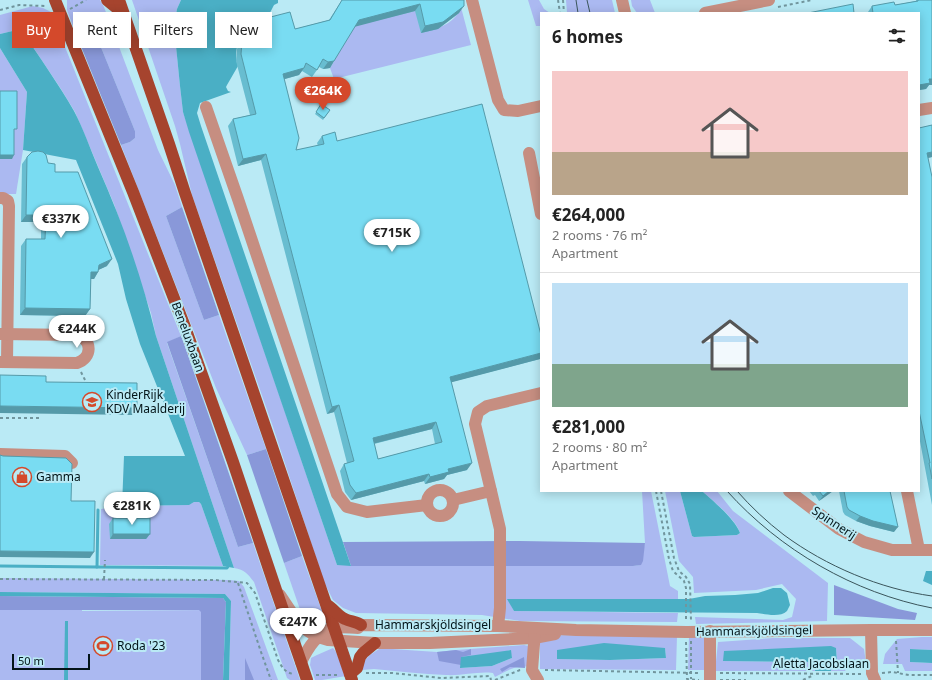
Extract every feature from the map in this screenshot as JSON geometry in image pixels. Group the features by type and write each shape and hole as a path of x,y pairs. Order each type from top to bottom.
{"main road":[{"path":"45,0 58,7"},
{"path":"107,0 122,12"},
{"path":"119,0 123,12"},
{"path":"123,12 124,0"},
{"name":"Beneluxbaan","path":"58,7 133,192 185,327 233,462 307,680"},
{"path":"131,36 351,677"},
{"path":"326,604 346,620 357,622 361,625"},
{"path":"351,677 357,668 360,657 375,643"}],"street":[{"path":"472,0 498,100 504,110 518,111 540,106"},
{"path":"622,0 625,12"},
{"path":"710,12 769,0"},
{"path":"206,107 337,494 347,507 367,512 427,505"},
{"path":"920,110 932,108"},
{"path":"529,152 540,209"},
{"path":"0,198 8,201 9,206 4,334 4,362 77,363 84,360 89,350 87,342 77,335 4,334"},
{"path":"498,626 500,608 500,529 475,424 478,412 486,406 540,393"},
{"path":"0,454 65,456 72,463"},
{"path":"439,490 448,492 453,500 452,510 441,516 434,515 429,510 427,505 427,500 430,494 439,490"},
{"path":"453,500 492,491"},
{"name":"Spinnerij","path":"790,492 839,529 864,542 892,550 932,550"},
{"path":"907,492 919,550"},
{"name":"Hammarskjöldsingel","path":"276,590 298,622 308,632 318,637 338,641 430,643 576,630 691,632 932,630"},
{"name":"Hammarskjöldsingel","path":"302,662 307,649 318,637 326,631 334,628 358,628 361,625 498,626 535,633"},
{"path":"871,630 873,677"},
{"path":"710,631 710,677"},
{"path":"535,633 535,675"}],"path":[{"path":"0,10 19,4 45,6 53,17 58,7 86,0"},
{"path":"558,0 560,12"},
{"path":"563,0 564,12"},
{"path":"77,363 87,386"},
{"path":"0,418 40,418"},
{"path":"656,492 669,559 673,571 684,581 686,588 686,618"},
{"path":"661,492 674,558 679,571 686,577 690,584 691,680"},
{"path":"104,579 105,560"},
{"path":"0,579 215,580 238,582 271,680"},
{"path":"896,641 898,673"},
{"path":"495,680 520,670 535,675 691,672"},
{"name":"Aletta Jacobslaan","path":"710,677 815,674 873,677 892,672 909,675 932,675"},
{"path":"804,680 815,674"}],"shaded area":[{"path":"67,0 100,0 106,12 73,12 73,26 67,10"},
{"path":"132,0 181,0 176,12 139,12 139,21"},
{"path":"181,0 278,0 278,3 274,5 270,12 215,12 215,48 237,48 236,58 238,66 226,87 228,91 231,92 200,103 197,113 351,566 337,565 183,112 176,48 207,48 207,12 176,12"},
{"path":"528,0 539,0 544,9 548,12 540,12 540,26 536,26"},
{"path":"566,0 612,0 615,12 567,12"},
{"path":"631,0 650,0 655,12 636,12 632,6"},
{"path":"33,6 43,8 51,12 12,12 12,31 0,34 0,15"},
{"path":"461,8 471,45 334,79 330,68 355,26 422,9 421,32 439,27 449,22"},
{"path":"12,31 12,48 34,48 74,111 83,131 131,250 156,336 234,568 223,566 199,502 194,502 189,505 122,506 124,456 185,456 140,344 126,299 118,264 76,160 23,150 27,92 0,48 0,34"},
{"path":"65,47 181,336 167,343 238,547 253,543 300,680 290,680 287,678 254,582 246,572 234,568 156,336 151,313 114,204 75,112 34,48"},
{"path":"0,48 27,92 23,150 16,194 0,194"},
{"path":"82,48 101,48 135,131 135,138 130,142 121,145"},
{"path":"101,48 119,48 158,150 175,185 182,207 166,216 204,320 219,315 266,449 247,455 216,388 121,145 130,142 135,138 135,131"},
{"path":"148,48 176,48 183,112 337,565 640,565 645,543 642,492 651,492 670,586 678,591 678,599 508,599 514,611 678,613 677,622 520,621 482,615 356,613 343,608 333,600 324,582 273,427 192,195 180,144"},
{"path":"182,207 219,315 204,320 166,216"},
{"path":"181,336 253,543 238,547 167,342"},
{"path":"266,449 302,556 284,563 247,455"},
{"path":"665,492 680,492 692,536 737,535 740,533 734,522 724,510 703,492 718,492 733,511 828,583 827,621 696,624 695,617 783,620 792,617 796,599 782,584 756,590 694,593 693,577 679,561"},
{"path":"680,492 703,492 729,516 740,533 737,535 692,536"},
{"path":"194,502 199,502 201,504 223,566 100,565 101,509 122,506 188,505"},
{"path":"520,541 645,543 643,561 641,565 633,566 351,566 343,542"},
{"path":"302,556 324,617 305,624 284,563"},
{"path":"926,571 932,571 932,585 923,581"},
{"path":"0,578 239,581 244,587 278,680 229,680 231,601 225,594 0,592"},
{"path":"834,585 898,609 917,613 915,620 834,615"},
{"path":"773,588 781,588 787,593 790,605 784,613 772,615 757,613 514,611 507,599 689,599 705,596 758,593"},
{"path":"0,592 225,594 231,601 229,680 223,680 226,602 223,598 0,596"},
{"path":"0,596 223,598 226,602 223,680 201,680 201,612 199,610 0,610"},
{"name":"Roda '23","path":"0,610 206,610 206,680 0,680"},
{"path":"65,621 68,621 68,680 64,680"},
{"path":"540,635 677,636 676,670 540,669","holes":["665,648 666,658 610,660 557,659"]},
{"path":"689,636 705,636 704,670 688,670"},
{"path":"932,637 932,650 910,649 910,662 932,663 932,671 905,671 902,664 883,664 885,654 897,639"},
{"path":"773,638 850,638 864,649 866,663 850,664 845,671 831,671 831,664 837,664 836,648 723,661 816,662 815,671 715,671 718,642"},
{"path":"604,643 665,648 666,658 610,660 557,659 557,650"},
{"path":"524,645 529,646 530,667 516,667 495,677 493,673 446,675 374,669 362,670 363,662 379,649 437,652","holes":["510,650 512,658 492,666 460,668"]},
{"path":"831,646 836,648 837,664 831,664 831,671 815,671 816,662 723,661 724,651"},
{"path":"333,648 346,676 315,680 310,665 311,658"},
{"path":"471,649 471,655 461,657 461,665 439,661 437,652 456,650 463,652"},
{"path":"910,649 932,650 932,663 910,662"},
{"path":"511,650 512,658 492,666 460,668 461,657"},
{"path":"524,657 525,668 510,667 502,672 500,669"},
{"path":"245,658 254,680 245,680"}],"building":[{"path":"342,0 464,0 464,6 443,22 425,26 420,4 359,20 334,61 328,62 323,59 317,70 306,63 304,68 283,74 299,138 296,150 324,144 322,136 335,132 337,141 482,104 540,331 540,353 450,377 472,463 448,469 449,472 430,477 429,474 356,493 350,485 344,464 354,461 339,405 332,407 266,154 243,159 233,119 256,114 241,54 242,48 272,48 272,17 290,12 295,29 330,20","holes":["436,422 442,442 378,459 373,438"]},
{"path":"932,0 932,79 929,79 930,83 920,85 920,12 873,12 872,6 894,2 895,5"},
{"path":"853,4 854,12 813,12"},
{"path":"0,91 17,91 17,129 14,129 14,155 0,155"},
{"path":"321,104 330,110 324,118 316,112"},
{"path":"932,125 932,152 927,153 932,177 932,479 920,416 920,128"},
{"path":"32,152 43,152 46,155 48,163 55,164 55,172 78,172 112,259 99,265 98,272 91,272 90,309 25,308 26,239 45,239 46,215 26,215 27,157"},
{"path":"0,375 46,376 46,382 137,383 137,408 0,406"},
{"path":"0,455 66,458 72,464 71,501 95,501 94,552 0,551"},
{"path":"820,492 828,492 823,496"},
{"path":"844,492 890,492 898,527 860,516 849,510"},
{"path":"113,518 150,518 150,534 113,534"}],"waterway":[{"path":"0,566 97,567 98,510"},
{"path":"97,567 227,568 229,565"}],"tram line":[{"path":"576,0 578,12"},
{"path":"587,0 590,12"},
{"path":"728,492 770,532 820,566 875,592 932,608"},
{"path":"738,492 759,514 784,535 818,557 873,582 912,593 932,596"}],"place":[{"name":"KinderRijk KDV Maalderij","path":"92,402"},
{"name":"Gamma","path":"22,477"},
{"name":"Roda '23","path":"103,646"}]}
